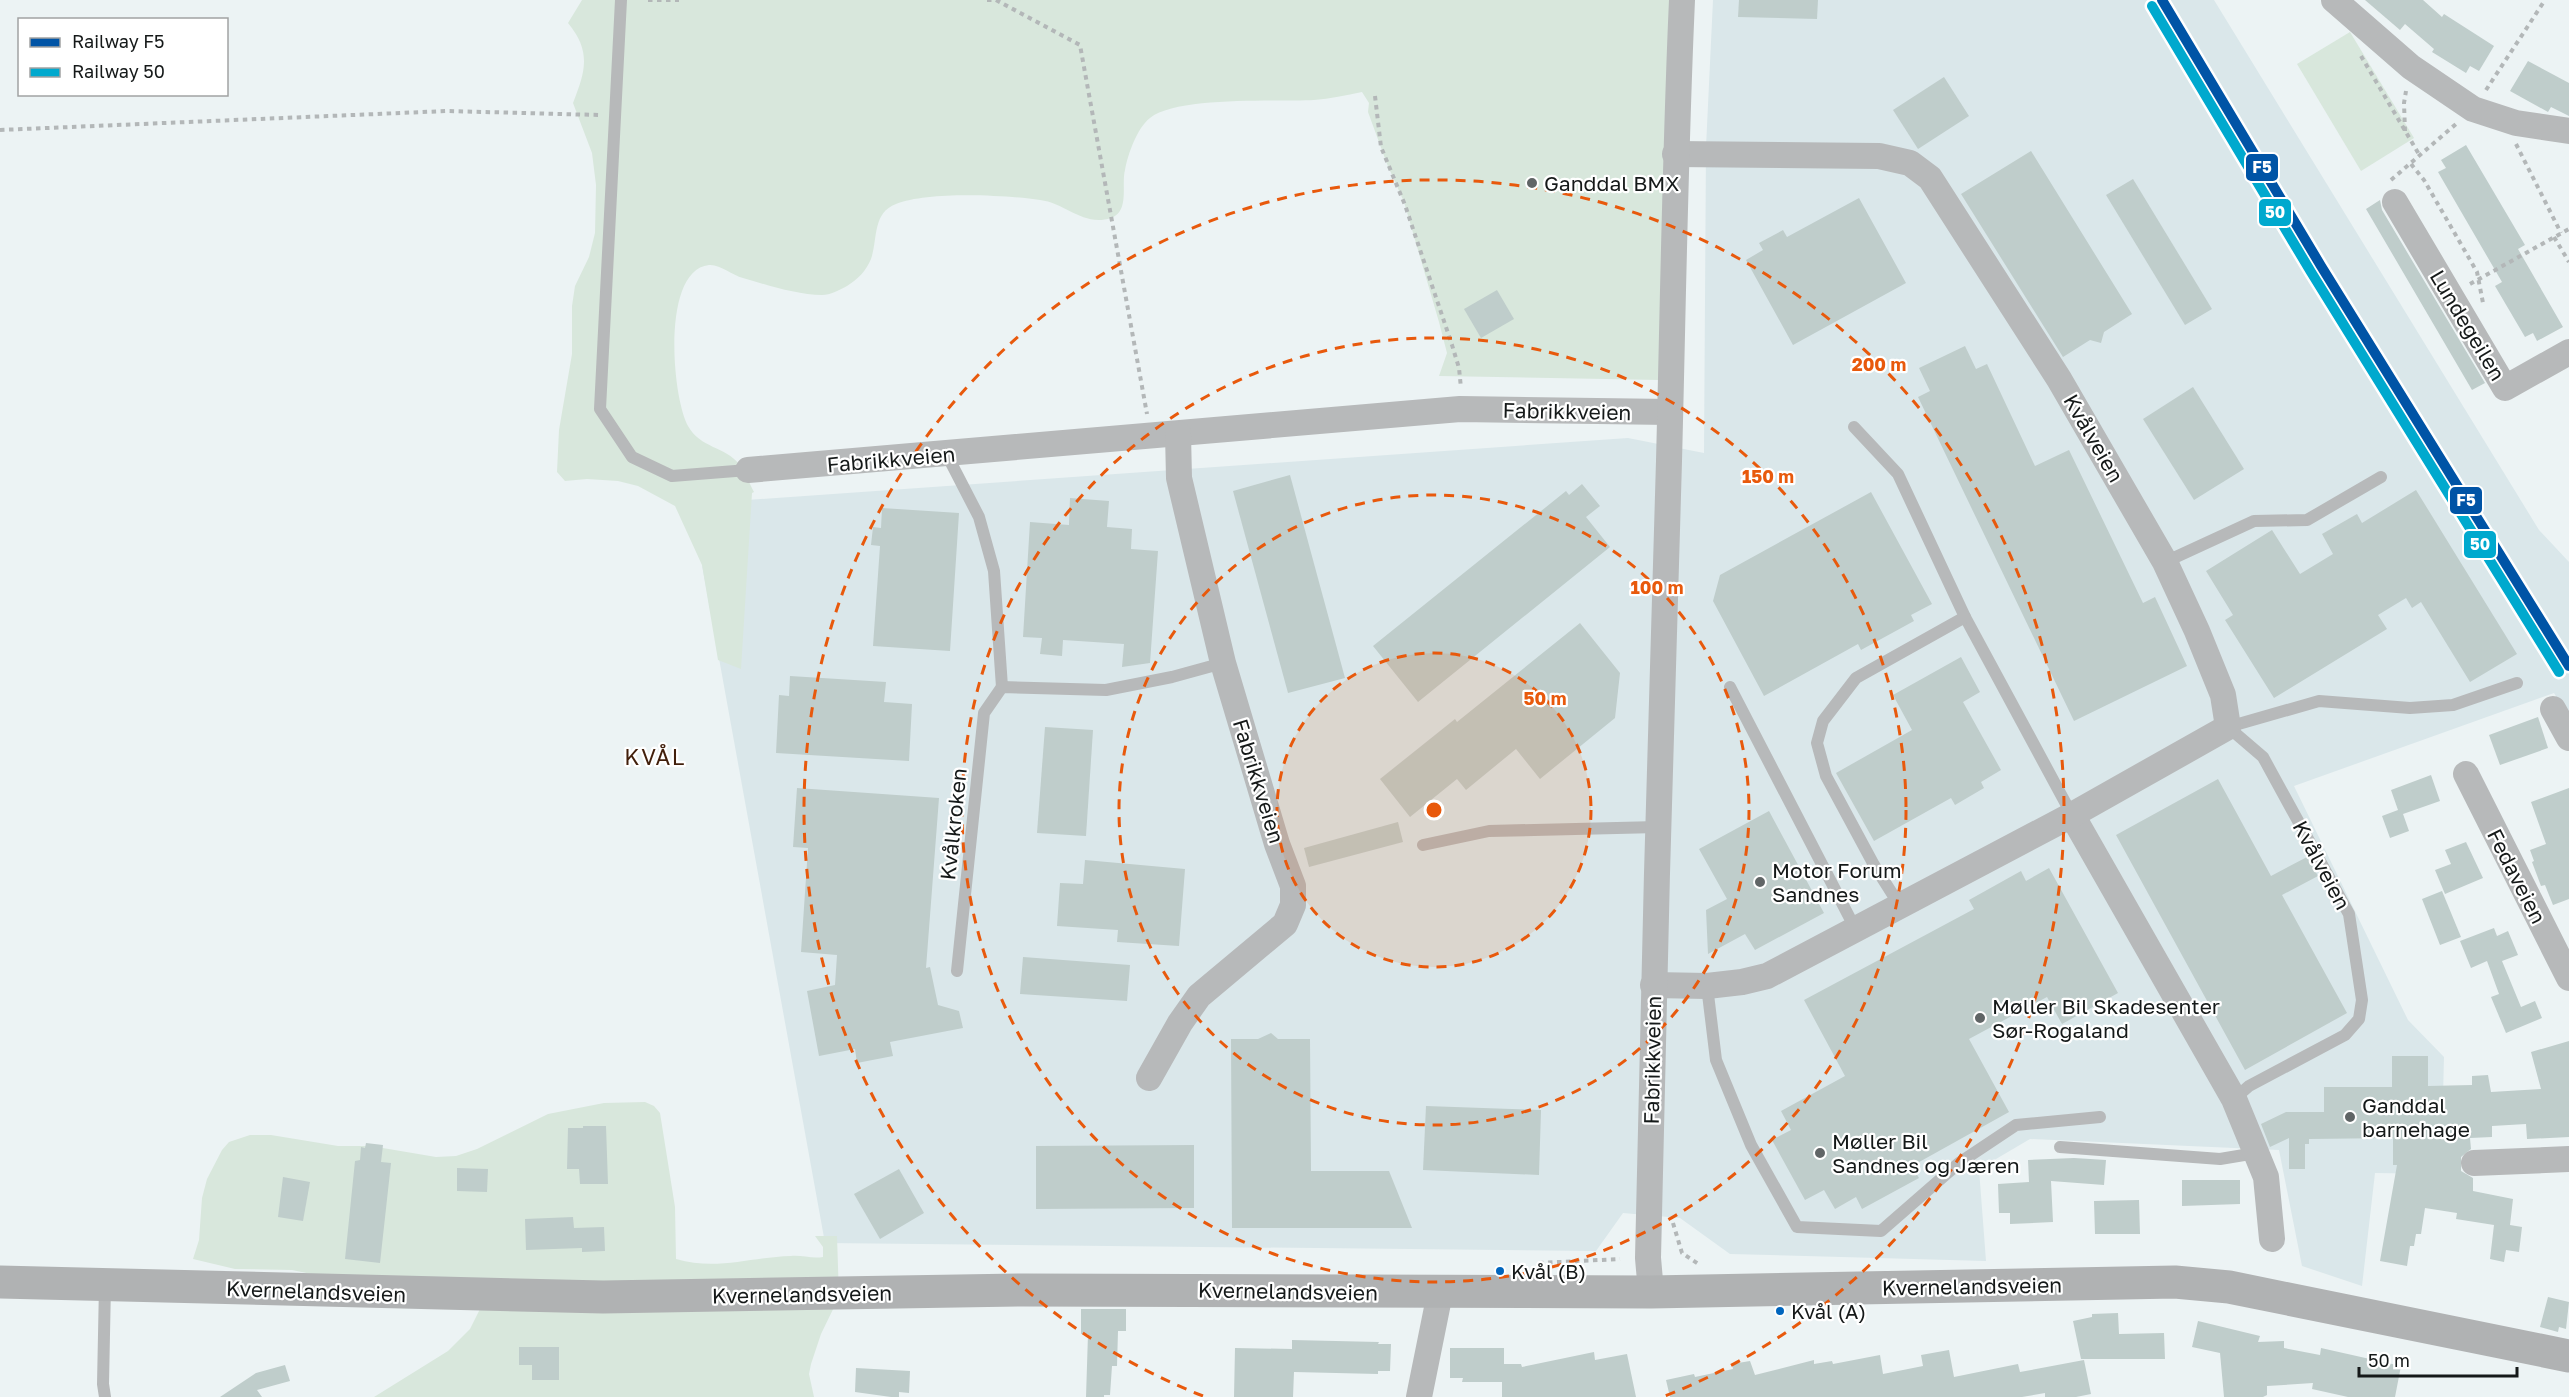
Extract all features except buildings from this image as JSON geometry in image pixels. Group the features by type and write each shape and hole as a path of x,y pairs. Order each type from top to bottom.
{"main road":[{"name":"Kvernelandsveien","path":"0,1282 603,1298 1023,1290 1651,1292 2175,1282 2229,1287 2569,1356"}],"street":[{"name":"Fabrikkveien","path":"1651,1292 1648,1258 1653,985 1670,412 1675,154 1682,0"},
{"path":"2334,0 2411,67 2473,109 2516,123 2569,131"},
{"name":"Kvålveien","path":"1675,154 1878,156 1910,163 1930,178 2059,379 2165,562 2223,695 2228,727"},
{"name":"Lundegeilen","path":"2395,202 2505,388 2568,354"},
{"name":"Fabrikkveien","path":"748,470 1460,410 1670,412"},
{"name":"Fabrikkveien","path":"1149,1078 1180,1023 1199,996 1285,924 1293,905 1293,886 1277,844 1223,663 1179,478 1178,434"},
{"path":"2553,709 2569,738"},
{"path":"1653,985 1707,986 1742,982 1767,976 2072,815 2228,727"},
{"name":"Fedaveien","path":"2466,774 2569,978"},
{"path":"2072,815 2234,1099 2265,1176 2272,1239"},
{"path":"2474,1163 2569,1159"},
{"path":"1422,1396 1440,1293"}],"lane":[{"path":"621,0 600,408 632,456 672,476 748,470"},
{"path":"1854,427 1898,474 1965,617 2072,815"},
{"path":"947,454 979,517 994,571 1002,687 1106,690 1172,677 1223,663"},
{"path":"2165,562 2254,521 2307,520 2381,477"},
{"path":"1900,906 1874,865 1826,776 1817,743 1823,721 1856,678 1965,617"},
{"path":"2228,727 2319,701 2410,708 2453,705 2517,683"},
{"name":"Kvålkroken","path":"957,971 984,713 1002,687"},
{"path":"1730,687 1856,930"},
{"name":"Kvålveien","path":"2228,727 2264,757 2349,914 2362,1000 2359,1019 2345,1035 2249,1086 2234,1099"},
{"path":"1423,845 1489,831 1658,827"},
{"path":"1707,986 1716,1060 1751,1145 1797,1227 1881,1231 1959,1162 2016,1125 2100,1117"},
{"path":"2060,1147 2220,1160 2256,1154"},
{"path":"105,1285 103,1384 105,1397"}],"path":[{"path":"648,0 679,0"},
{"path":"987,0 996,0 1080,45 1151,436"},
{"path":"2360,54 2420,156"},
{"path":"2405,133 2404,103 2411,67"},
{"path":"1375,96 1381,147 1405,205 1455,353 1461,387 1460,410"},
{"path":"0,130 447,111 614,116"},
{"path":"2516,123 2516,148 2561,233"},
{"path":"2411,164 2424,180 2477,272 2482,300 2487,310"},
{"path":"2451,296 2569,230"},
{"path":"2554,237 2569,262"},
{"path":"1673,1212 1672,1223 1682,1252 1708,1270"}],"shaded area":[{"path":"582,0 1673,0 1660,380 1439,376 1447,353 1439,322 1404,202 1368,112 1369,103 1362,92 1314,100 1204,103 1164,111 1145,122 1137,135 1125,170 1123,204 1117,215 1111,218 1101,220 1083,217 1049,202 1025,198 967,195 927,197 888,208 879,220 871,259 867,267 851,283 832,293 812,295 782,289 743,278 713,265 694,272 683,288 677,310 674,336 675,364 682,411 688,426 699,439 734,458 754,492 752,493 741,669 718,660 702,565 675,506 638,486 618,481 587,479 565,481 557,472 559,430 572,354 572,306 575,286 589,257 595,233 596,185 592,153 573,103 583,72 583,53 576,33 568,23"},
{"name":"KVÅL","path":"1713,0 2214,0 2539,530 2569,562 2569,718 2554,693 2294,786 2408,1020 2444,1057 2441,1174 2375,1173 2362,1286 2302,1266 2279,1150 2030,1139 1979,1169 1986,1261 1730,1254 1680,1218 1623,1213 1596,1251 825,1243 691,504 1628,438 1704,453 1706,147"},
{"path":"2350,32 2414,138 2361,171 2297,64"},
{"path":"645,1102 654,1106 660,1113 675,1207 676,1259 720,1264 776,1257 823,1257 823,1247 815,1236 837,1236 839,1297 821,1334 811,1364 809,1374 814,1397 374,1397 448,1351 470,1329 480,1309 292,1270 235,1269 193,1259 199,1240 202,1198 207,1179 222,1150 229,1142 250,1135 271,1135 338,1146 371,1146 436,1157 456,1156 477,1149 548,1114 604,1103"}],"rail line":[{"name":"F5","path":"2162,0 2321,266 2569,666"},
{"name":"50","path":"2152,6 2311,272 2559,672"}],"place":[{"name":"Ganddal BMX","path":"1532,183"},
{"name":"Motor Forum Sandnes","path":"1760,882"},
{"name":"Møller Bil Skadesenter Sør-Rogaland","path":"1980,1018"},
{"name":"Ganddal barnehage","path":"2350,1117"},
{"name":"Møller Bil Sandnes og Jæren","path":"1820,1153"},
{"name":"Kvål (B)","path":"1500,1271"},
{"name":"Kvål (A)","path":"1780,1311"}],"district":[{"name":"KVÅL","path":"655,756"}]}
